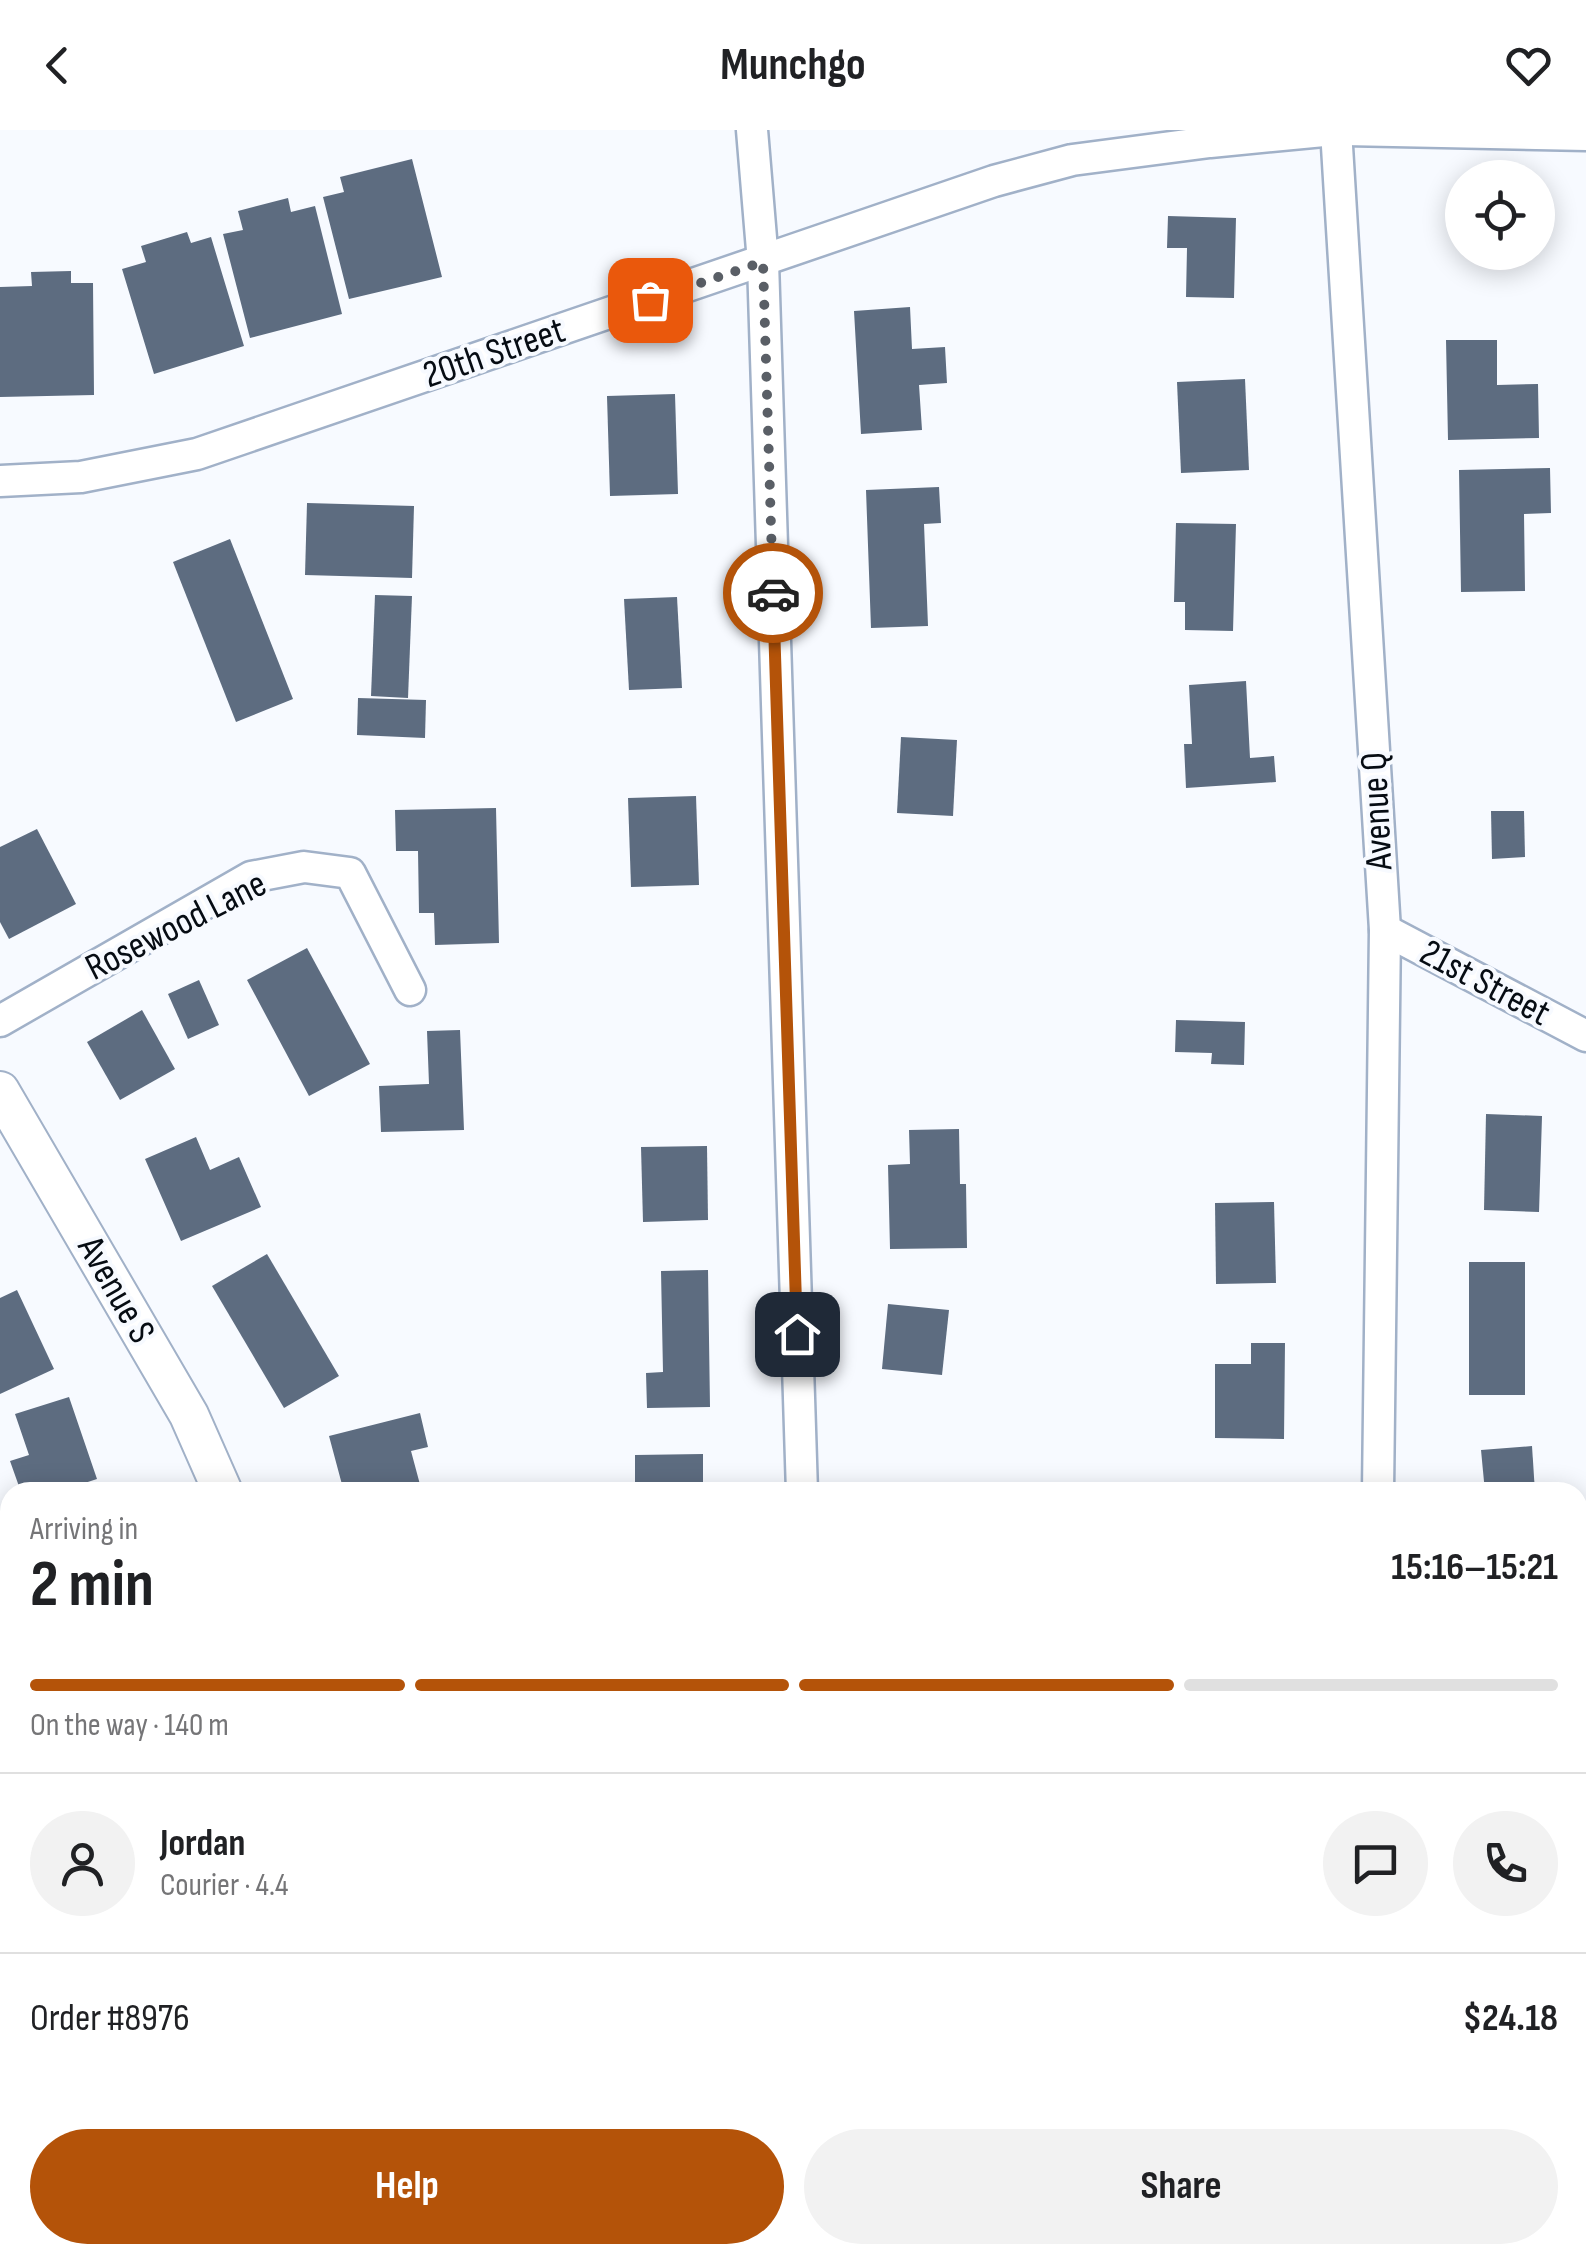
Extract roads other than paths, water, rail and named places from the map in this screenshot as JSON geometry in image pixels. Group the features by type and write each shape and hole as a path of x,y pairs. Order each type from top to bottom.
{"street":[{"path":"752,130 763,262 802,1482"},
{"name":"20th Street","path":"0,481 82,477 197,454 994,181 1072,160 1335,130"},
{"name":"Avenue Q","path":"1335,130 1385,930 1378,1482"},
{"path":"1345,130 1586,135"},
{"name":"Rosewood Lane","path":"0,1021 251,877 304,867 350,873 410,990"},
{"name":"21st Street","path":"1385,930 1586,1036"},
{"name":"Avenue S","path":"0,1091 189,1415 219,1482"}]}
